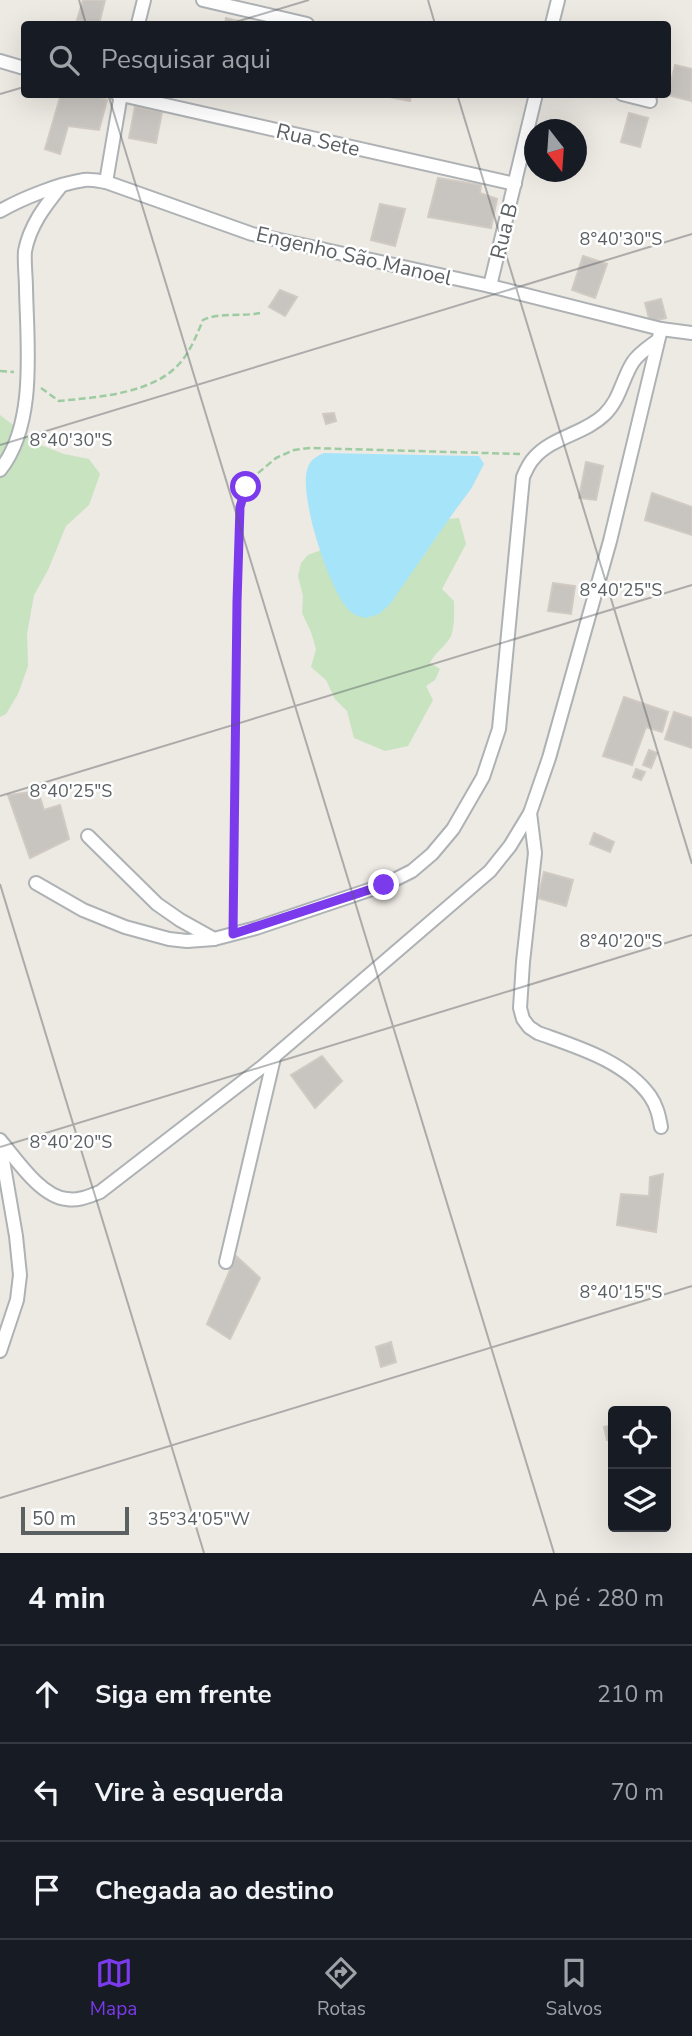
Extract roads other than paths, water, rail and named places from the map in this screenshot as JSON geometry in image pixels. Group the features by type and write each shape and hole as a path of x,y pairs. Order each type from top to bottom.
{"street":[{"path":"139,21 144,0"},
{"path":"203,0 294,21"},
{"path":"552,21 558,0"},
{"path":"0,61 21,67"},
{"path":"0,211 13,203 61,186 86,180 106,182 120,98"},
{"name":"Rua Sete","path":"133,98 515,184"},
{"name":"Rua B","path":"490,286 535,98"},
{"path":"636,98 650,102"},
{"name":"Engenho São Manoel","path":"106,182 252,233 490,286 659,335 692,333"},
{"path":"0,470 10,457 19,432 28,380 25,251 37,216 61,186"},
{"path":"36,883 83,910 125,927 187,941 233,934 384,885 412,871 432,855 453,829 483,777 499,729 523,477 537,454 592,425 606,414 619,395 631,364 659,335"},
{"path":"0,1142 50,1194 66,1199 83,1199 100,1192 274,1057 490,871 510,846 530,813 549,758 610,541 659,335"},
{"path":"530,813 535,853 523,962 520,1008 523,1019 529,1027 538,1032 609,1061 640,1084 657,1110 661,1127"},
{"path":"88,836 157,904 214,939"},
{"path":"226,1262 274,1057"},
{"path":"0,1142 20,1275 17,1300 0,1351"}],"water":[{"path":"324,453 479,456 484,464 471,489 390,604 379,614 366,618 352,613 334,586 311,519 307,498 308,467 314,458"}]}
